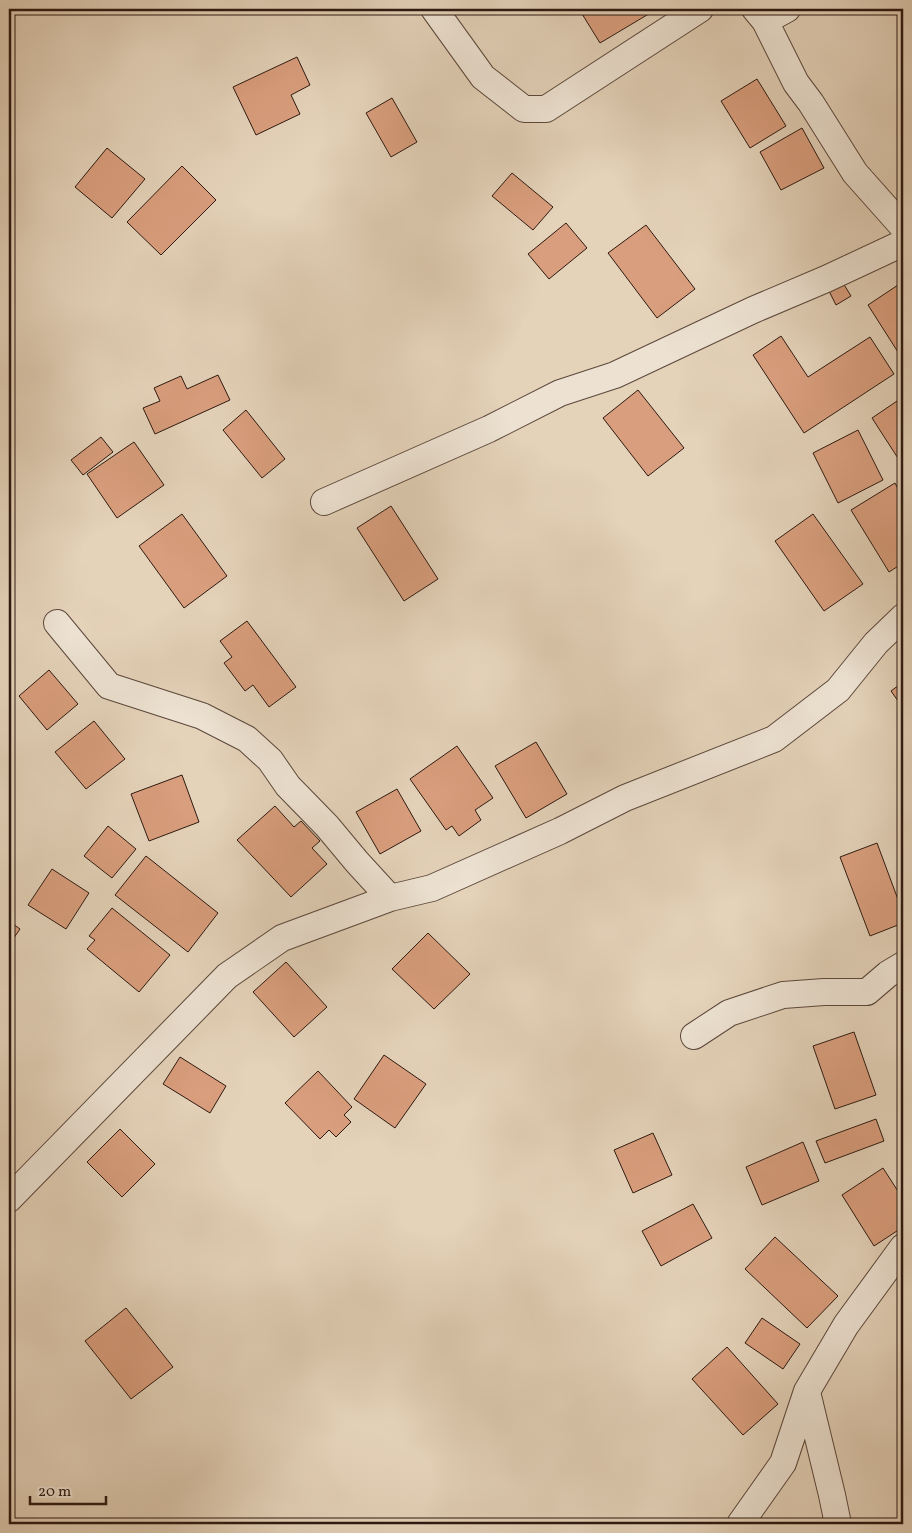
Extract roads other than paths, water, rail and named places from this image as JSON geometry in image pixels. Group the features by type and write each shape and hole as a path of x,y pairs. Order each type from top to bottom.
{"street":[{"path":"434,9 483,76 524,108 538,109 546,109 700,9"},
{"path":"787,9 760,15 796,83 811,102 855,173 903,227"},
{"path":"324,502 489,429 560,393 615,375 753,310 903,243"},
{"path":"9,1198 227,976 282,938 390,898 432,888 560,831 625,798 774,739 838,690 876,643 903,617"},
{"path":"57,623 108,686 202,716 247,739 270,760 288,786 327,826 390,898"},
{"path":"694,1036 729,1013 783,995 824,992 867,992 888,974 903,965"},
{"path":"740,1524 783,1463 807,1391 846,1325 903,1247"},
{"path":"807,1391 838,1524"}]}
